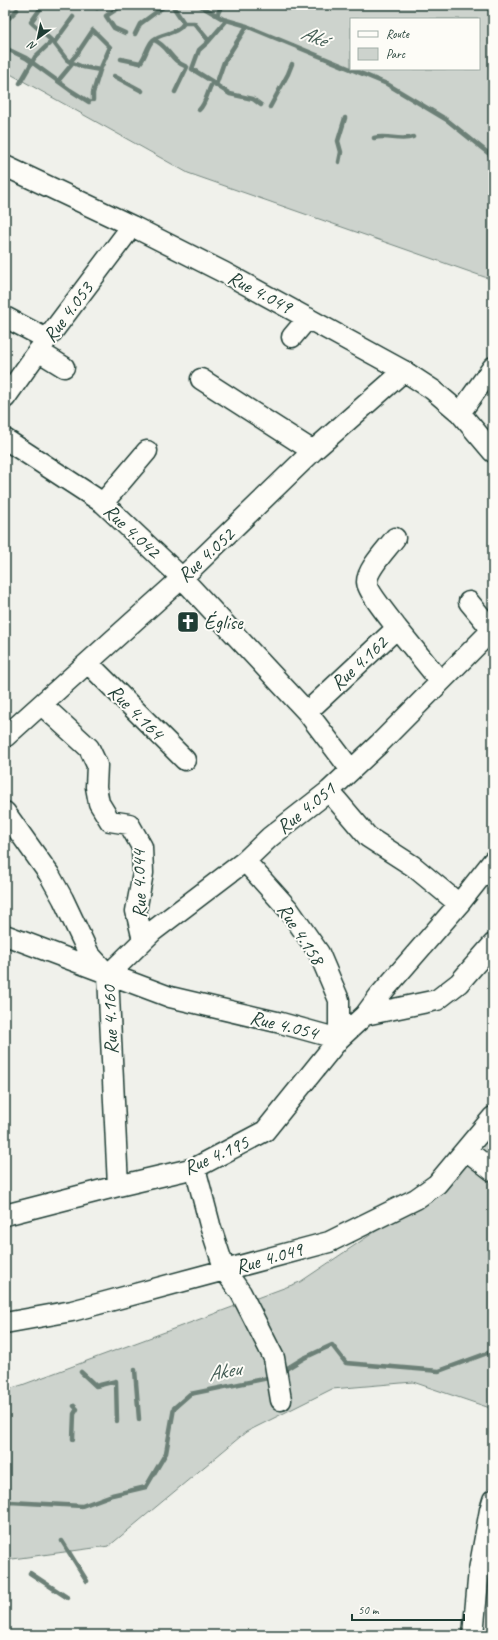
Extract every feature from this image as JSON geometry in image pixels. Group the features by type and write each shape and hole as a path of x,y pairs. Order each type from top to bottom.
{"street":[{"name":"Rue 4.049","path":"5,166 132,226 308,318 404,371 433,390 460,413 493,452"},
{"name":"Rue 4.053","path":"5,398 132,226"},
{"path":"5,317 43,345 64,367"},
{"path":"292,337 308,318"},
{"path":"460,413 493,367"},
{"name":"Rue 4.052","path":"5,737 182,578 313,451 404,371"},
{"path":"202,379 313,451"},
{"name":"Rue 4.042","path":"5,439 103,504 182,578 307,712 351,770"},
{"path":"103,504 147,451"},
{"path":"395,538 368,574 366,583 397,628"},
{"path":"469,602 493,630"},
{"name":"Rue 4.162","path":"307,712 397,628 440,681"},
{"name":"Rue 4.051","path":"108,974 153,931 245,861 270,837 329,791 413,711 440,681 493,630"},
{"name":"Rue 4.164","path":"88,663 185,760"},
{"name":"Rue 4.044","path":"42,705 89,748 97,765 96,787 99,803 110,820 129,824 142,847 143,873 136,910 143,940"},
{"path":"329,791 368,837 413,866 459,904"},
{"name":"Rue 4.160","path":"5,812 48,874 63,900 88,954 108,974 118,1186"},
{"name":"Rue 4.158","path":"245,861 289,910 319,953 339,1000 339,1039"},
{"name":"Rue 4.054","path":"5,935 170,997 281,1023 339,1039 365,1015 379,996 459,904 493,861"},
{"path":"365,1015 436,1000 459,983 493,944"},
{"name":"Rue 4.195","path":"5,1215 196,1168 265,1131 339,1039"},
{"name":"Rue 4.049","path":"5,1323 72,1311 329,1242 416,1199 437,1184 493,1117"},
{"path":"466,1150 493,1171"},
{"path":"196,1168 216,1246 225,1271 241,1293 274,1358 281,1400"},
{"path":"473,1635 479,1570 493,1500"}],"green space":[{"path":"5,5 493,5 493,280 188,173 5,71"},
{"path":"493,1128 493,1409 413,1382 332,1389 246,1432 109,1546 5,1560 5,1390 300,1282 446,1184"}],"waterway":[{"path":"20,83 35,57 52,41 31,22 43,5"},
{"path":"93,5 97,8"},
{"path":"123,5 106,16 114,28 125,33"},
{"path":"135,34 140,24 166,5"},
{"path":"172,5 184,23"},
{"name":"Aké","path":"199,5 223,19 244,25 350,69"},
{"path":"217,15 222,5"},
{"path":"5,22 17,10"},
{"path":"58,81 73,63 83,67 100,70 110,47 93,30 77,54 70,62 67,60 54,43 73,17"},
{"path":"199,110 204,104 213,82 192,69 199,50 227,20"},
{"path":"121,59 140,63 153,40 157,37 178,30 184,23 194,23 209,41"},
{"path":"247,26 224,62 216,85 230,94 253,99 261,105"},
{"path":"154,40 163,46 176,61 187,67 175,92"},
{"path":"5,48 26,58 89,102"},
{"path":"270,107 292,64"},
{"path":"93,100 93,93 100,70"},
{"name":"Aké","path":"353,70 387,84 447,120 493,157"},
{"path":"114,76 142,91"},
{"path":"339,162 341,152 338,141 345,118"},
{"path":"374,138 384,137 403,139 413,137"},
{"name":"Akeu","path":"281,1372 304,1358 332,1345 346,1363 439,1371 493,1351"},
{"path":"135,1370 139,1419"},
{"path":"81,1372 96,1386 116,1381 117,1421"},
{"name":"Akeu","path":"5,1504 10,1502 82,1506 112,1495 146,1487 166,1453 174,1408 190,1394 273,1377"},
{"path":"73,1439 74,1414 77,1409 74,1406"},
{"path":"62,1541 87,1581"},
{"path":"30,1573 68,1598"}],"place":[{"name":"Église","path":"188,622"}]}
